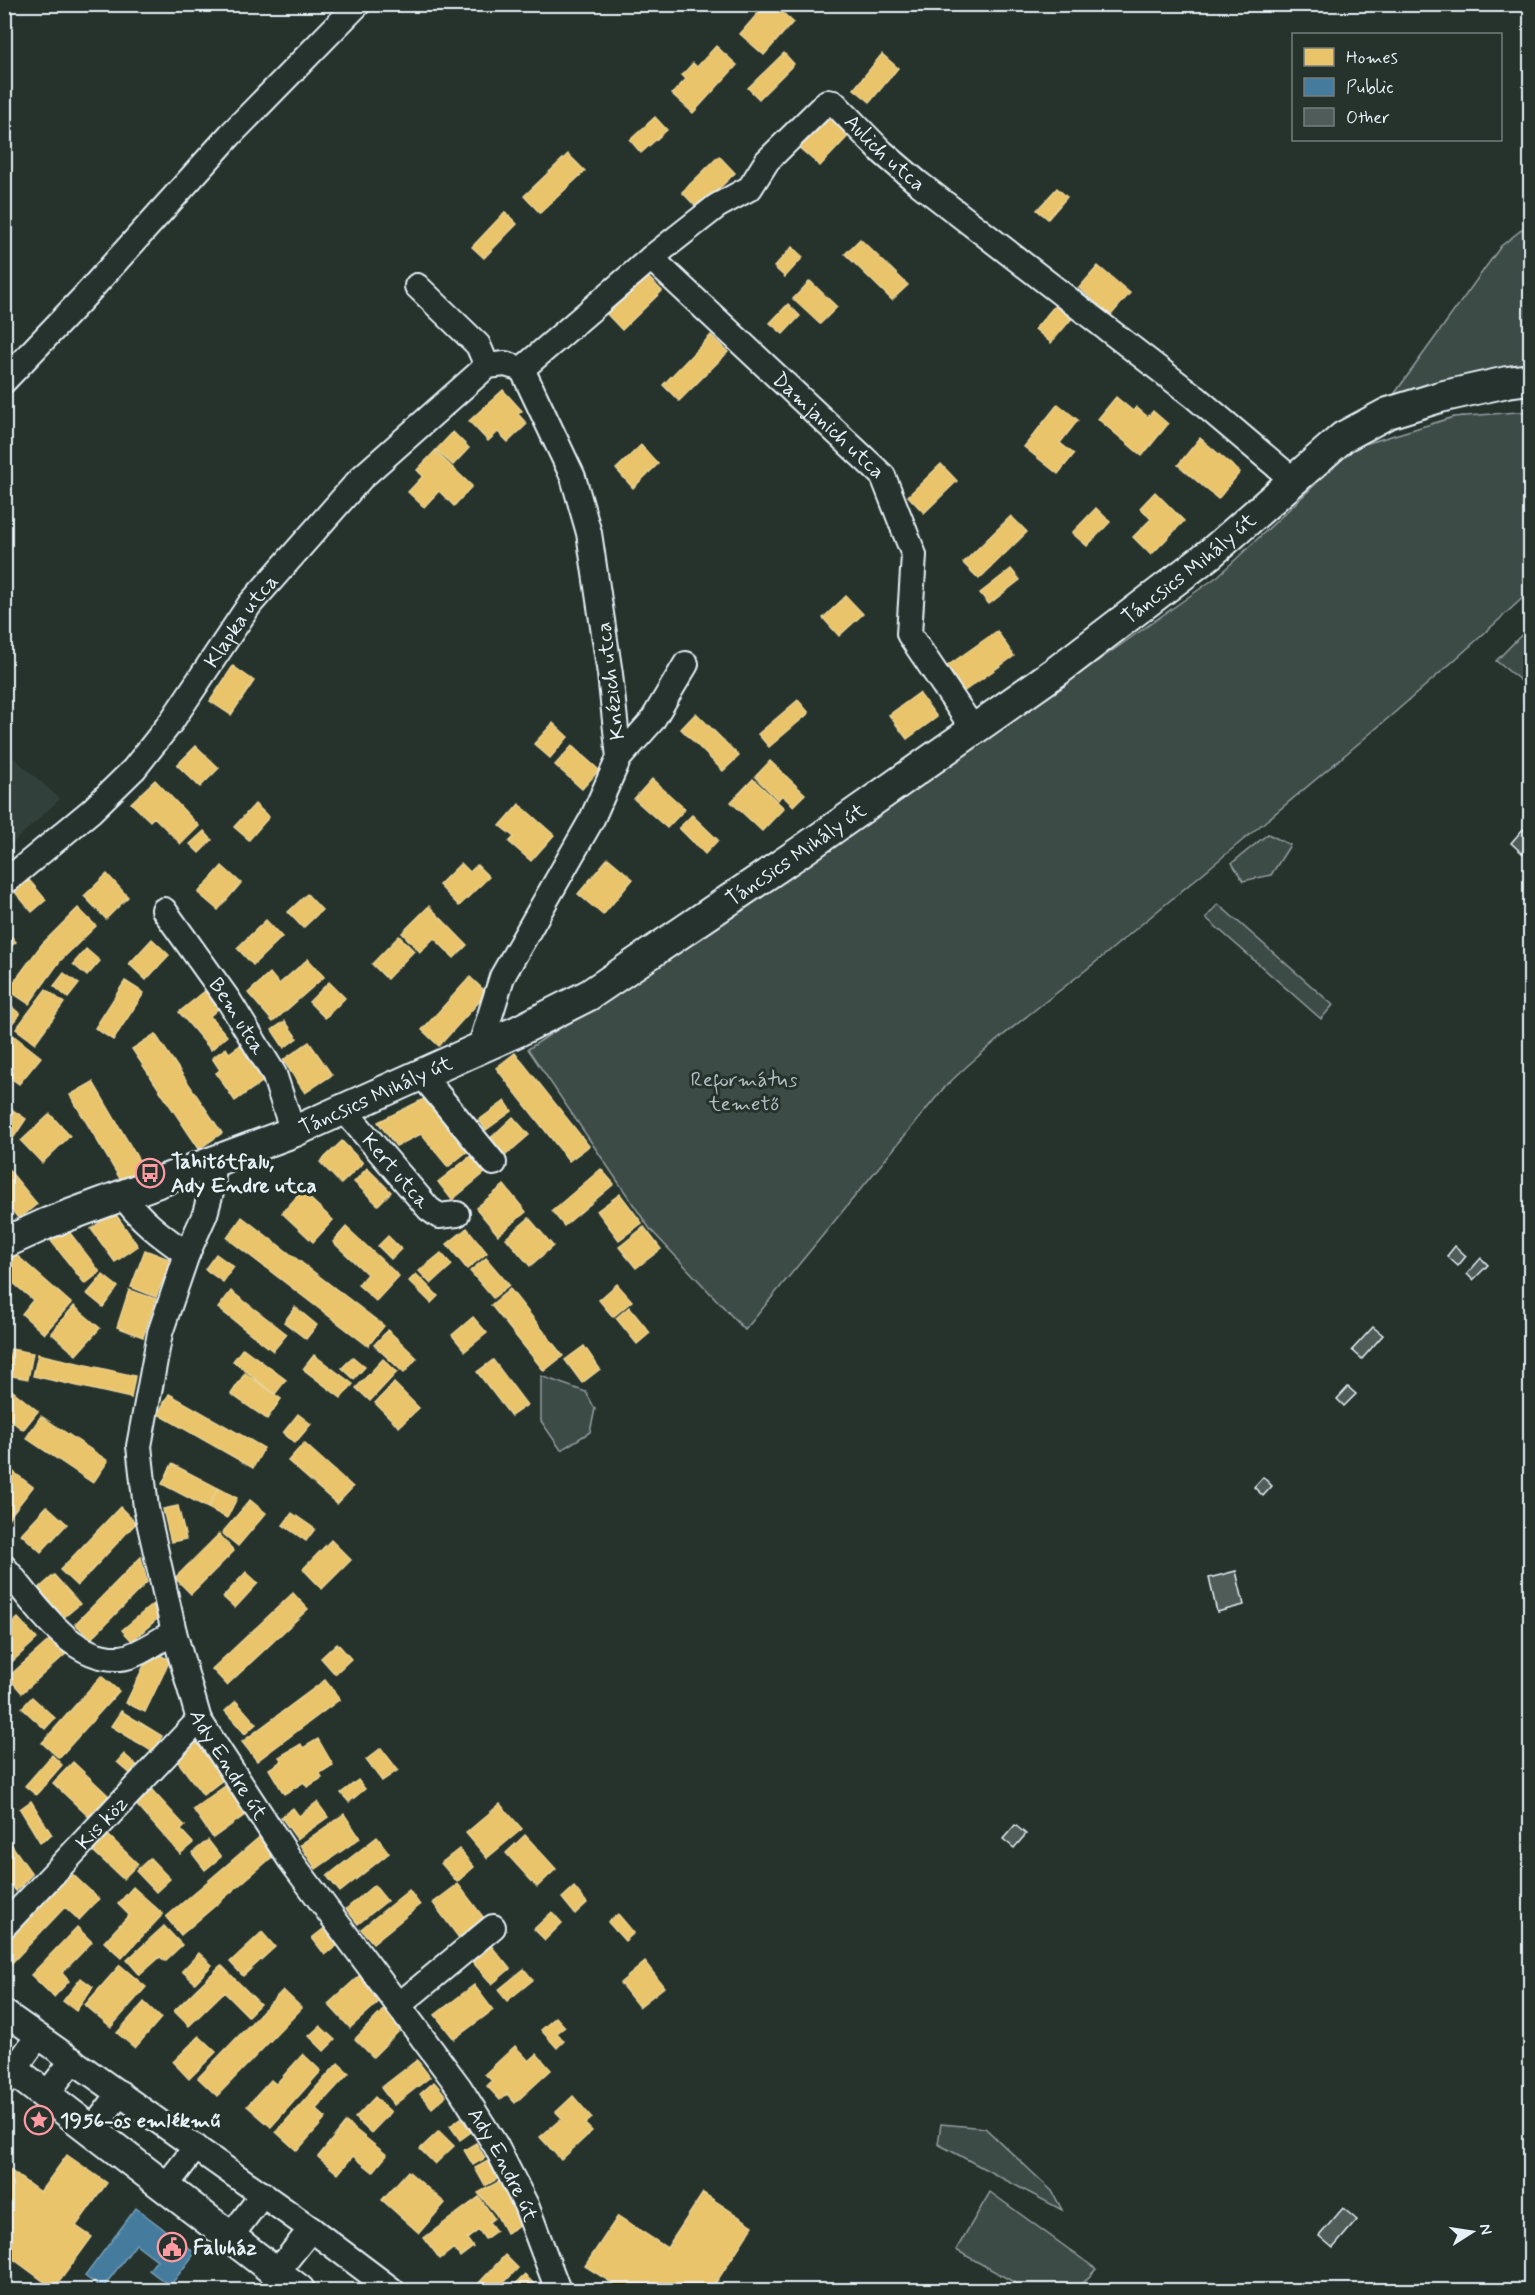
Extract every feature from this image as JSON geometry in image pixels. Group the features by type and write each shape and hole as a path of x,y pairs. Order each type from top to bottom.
{"main road":[{"name":"Táncsics Mihály út","path":"4,1243 122,1194 211,1164 293,1132 480,1048 589,995 800,852 1057,671 1202,560 1343,437 1388,412 1440,397 1530,379"},
{"path":"8,2072 46,2095 288,2282"}],"street":[{"path":"4,381 82,299 230,135 358,4"},
{"name":"Aulich utca","path":"522,369 651,258 717,207 750,188 776,153 826,102 834,103 882,152 917,182 1195,397 1293,480"},
{"name":"Damjanich utca","path":"651,258 883,476 914,555 909,634 974,730"},
{"path":"417,286 478,345 487,366 504,364 522,369"},
{"name":"Klapka utca","path":"4,883 91,811 134,769 171,722 250,604 361,478 487,366"},
{"name":"Knézich utca","path":"480,1048 502,977 592,819 618,758 610,674 589,533 573,477 522,369"},
{"path":"618,758 652,722 686,664"},
{"name":"Bem utca","path":"164,910 229,1001 274,1074 293,1132"},
{"path":"421,1074 494,1163"},
{"name":"Kert utca","path":"344,1110 429,1209 439,1216 457,1214"},
{"name":"Ady Endre út","path":"211,1164 213,1185 205,1214 187,1254 160,1334 139,1446 146,1508 174,1632 199,1720 291,1861 459,2087 496,2146 525,2205 558,2290"},
{"path":"122,1194 131,1207 158,1234 187,1254"},
{"path":"4,1567 56,1626 77,1646 96,1656 122,1658 174,1632"},
{"name":"Kis köz","path":"4,1926 199,1720"},
{"path":"399,2005 493,1927"},
{"path":"4,2012 263,2194 392,2290"},
{"path":"8,2072 38,2036"},
{"path":"46,2095 73,2060"},
{"path":"92,2130 120,2093"},
{"path":"165,2187 196,2147"},
{"path":"230,2237 263,2194"},
{"path":"288,2282 311,2229"}],"shaded area":[{"path":"5,750 60,799 5,850"}],"green space":[{"path":"1530,223 1530,401 1524,373 1390,400 1501,246"},
{"name":"Református temető","path":"1530,411 1530,591 1321,775 962,1071 943,1089 745,1330 650,1229 528,1049 821,857 1218,576 1355,447 1454,417"},
{"path":"1530,626 1530,688 1496,661"},
{"path":"1268,834 1290,845 1271,875 1243,881 1232,863"},
{"path":"1218,904 1333,1005 1321,1019 1206,918"},
{"path":"541,1376 586,1392 595,1409 590,1432 561,1450 541,1421"},
{"path":"941,2124 985,2128 1052,2191 1062,2210 938,2144"},
{"path":"990,2192 1096,2269 1077,2290 1028,2290 956,2250"}],"building: Homes":[{"path":"766,4 773,4 793,22 764,55 740,34"},
{"path":"716,46 737,65 693,113 672,94 686,79 682,75 693,63 697,67"},
{"path":"784,53 794,64 759,99 748,88"},
{"path":"882,54 898,68 870,102 854,89"},
{"path":"828,109 852,132 820,166 795,144"},
{"path":"655,117 667,130 641,153 630,140"},
{"path":"568,154 585,171 540,213 524,196"},
{"path":"719,156 735,173 698,209 682,192"},
{"path":"1057,188 1067,197 1048,219 1037,210"},
{"path":"505,212 517,224 484,258 472,247"},
{"path":"860,239 908,285 892,300 845,254"},
{"path":"792,247 803,257 785,277 774,267"},
{"path":"1098,266 1130,293 1111,315 1079,288"},
{"path":"644,273 662,291 622,330 605,312"},
{"path":"810,281 837,307 820,324 793,299"},
{"path":"1057,303 1073,317 1051,343 1035,329"},
{"path":"788,304 800,316 783,334 770,323"},
{"path":"711,335 728,352 679,401 663,385"},
{"path":"503,390 522,411 518,414 527,424 508,442 498,432 488,441 469,421"},
{"path":"1116,397 1133,411 1136,407 1148,417 1153,411 1168,424 1142,456 1098,419"},
{"path":"1058,404 1078,420 1060,443 1074,454 1058,474 1024,447"},
{"path":"453,432 469,448 453,465 436,450"},
{"path":"1200,438 1240,472 1218,499 1178,465"},
{"path":"641,445 658,464 633,488 616,469"},
{"path":"435,451 472,486 454,506 439,491 424,507 408,492 423,476 417,470"},
{"path":"941,464 957,481 924,513 908,496"},
{"path":"1155,492 1184,521 1151,555 1133,537 1151,519 1140,508"},
{"path":"1096,508 1110,522 1087,546 1072,533"},
{"path":"1011,516 1027,532 979,579 963,563"},
{"path":"1011,569 1020,580 989,604 980,593"},
{"path":"846,596 863,614 839,636 823,618"},
{"path":"997,631 1014,656 963,692 946,667"},
{"path":"233,666 254,681 231,715 210,701"},
{"path":"919,693 937,717 907,739 889,715"},
{"path":"798,700 809,713 769,747 758,734"},
{"path":"696,713 739,756 723,771 681,729"},
{"path":"553,723 568,737 550,758 534,744"},
{"path":"196,746 219,768 200,787 177,765"},
{"path":"572,746 599,770 582,789 555,765"},
{"path":"770,761 805,794 793,806 782,795 778,800 755,777"},
{"path":"652,779 685,809 667,828 634,799"},
{"path":"753,779 784,808 762,831 731,802"},
{"path":"155,780 199,826 181,844 154,817 150,821 131,803"},
{"path":"255,804 269,817 249,840 234,827"},
{"path":"519,804 554,835 531,861 509,842 514,837 500,826"},
{"path":"692,815 718,840 705,854 679,828"},
{"path":"204,831 212,840 199,853 190,844"},
{"path":"608,858 633,879 603,915 578,894"},
{"path":"461,863 470,872 477,865 489,877 459,906 439,885"},
{"path":"222,866 241,883 218,910 198,893"},
{"path":"107,874 128,897 106,919 84,896"},
{"path":"29,880 46,900 32,912 15,892"},
{"path":"307,894 322,910 303,928 288,912"},
{"path":"429,906 467,945 454,958 434,938 420,952 402,933"},
{"path":"78,908 96,926 60,961 29,1004 8,990 42,944"},
{"path":"266,920 282,937 253,965 237,948"},
{"path":"4,929 16,942 4,952"},
{"path":"399,936 414,951 387,979 372,964"},
{"path":"152,939 169,955 146,980 129,964"},
{"path":"86,949 100,961 87,976 73,964"},
{"path":"308,959 324,977 273,1022 248,993 270,973 279,984"},
{"path":"64,973 79,984 68,998 54,986"},
{"path":"470,977 487,993 439,1046 422,1030"},
{"path":"125,981 144,993 113,1040 95,1028"},
{"path":"329,982 345,998 325,1018 309,1002"},
{"path":"46,989 64,1003 35,1043 16,1029"},
{"path":"205,991 219,1008 210,1016 227,1036 211,1050 179,1012"},
{"path":"4,1000 20,1014 10,1026 4,1020"},
{"path":"285,1021 297,1038 284,1048 272,1030"},
{"path":"9,1032 41,1057 19,1084 4,1073 4,1037"},
{"path":"155,1034 222,1133 199,1149 132,1049"},
{"path":"309,1042 332,1075 305,1093 283,1060"},
{"path":"242,1044 266,1079 235,1101 216,1073 220,1070 212,1058 226,1048 229,1053"},
{"path":"515,1053 589,1146 569,1161 496,1068"},
{"path":"93,1082 144,1169 122,1182 70,1095"},
{"path":"426,1098 469,1150 448,1167 421,1134 396,1146 378,1122"},
{"path":"505,1101 512,1111 486,1130 479,1120"},
{"path":"4,1104 26,1119 12,1140 4,1135"},
{"path":"50,1114 70,1136 42,1163 21,1141"},
{"path":"513,1117 529,1135 499,1161 484,1144"},
{"path":"342,1141 363,1163 341,1184 320,1162"},
{"path":"472,1155 486,1172 452,1200 438,1182"},
{"path":"4,1164 37,1204 19,1219 4,1201"},
{"path":"367,1168 391,1192 378,1205 354,1182"},
{"path":"601,1169 614,1184 564,1226 552,1211"},
{"path":"504,1185 526,1212 498,1235 476,1208"},
{"path":"302,1191 333,1220 313,1242 282,1213"},
{"path":"620,1194 642,1223 619,1240 597,1211"},
{"path":"114,1212 138,1246 115,1262 91,1229"},
{"path":"242,1217 384,1326 368,1346 227,1238"},
{"path":"529,1218 553,1246 530,1266 506,1238"},
{"path":"346,1227 399,1276 376,1301 358,1285 367,1274 333,1242"},
{"path":"644,1227 661,1249 636,1268 619,1247"},
{"path":"467,1228 487,1253 467,1269 447,1244"},
{"path":"67,1229 100,1272 85,1284 51,1241"},
{"path":"388,1236 401,1249 391,1259 378,1246"},
{"path":"145,1250 171,1260 156,1297 131,1287"},
{"path":"13,1252 71,1303 44,1334 22,1314 33,1300 4,1275 4,1262"},
{"path":"441,1253 452,1265 431,1284 419,1271"},
{"path":"216,1254 234,1267 223,1282 205,1269"},
{"path":"486,1258 509,1285 493,1298 470,1271"},
{"path":"416,1274 438,1296 431,1303 409,1281"},
{"path":"103,1275 118,1287 103,1307 87,1294"},
{"path":"617,1284 632,1301 613,1317 599,1300"},
{"path":"510,1289 563,1356 544,1371 491,1305"},
{"path":"129,1290 156,1299 143,1337 117,1327"},
{"path":"231,1291 287,1334 273,1351 218,1308"},
{"path":"74,1306 100,1328 76,1355 51,1333"},
{"path":"295,1307 317,1325 306,1339 284,1322"},
{"path":"629,1307 650,1333 637,1344 616,1318"},
{"path":"473,1317 487,1333 465,1351 452,1335"},
{"path":"388,1330 417,1358 404,1373 374,1345"},
{"path":"584,1346 600,1369 582,1383 565,1360"},
{"path":"243,1348 286,1380 275,1394 233,1361"},
{"path":"11,1349 33,1353 28,1379 6,1375"},
{"path":"38,1354 135,1376 131,1398 33,1376"},
{"path":"314,1355 353,1384 341,1398 303,1369"},
{"path":"353,1357 365,1367 354,1379 342,1368"},
{"path":"383,1359 397,1372 370,1401 356,1388"},
{"path":"493,1360 527,1405 511,1416 477,1372"},
{"path":"245,1373 281,1399 267,1419 231,1394"},
{"path":"394,1383 419,1408 399,1427 375,1403"},
{"path":"4,1384 38,1411 23,1430 4,1415"},
{"path":"169,1394 264,1448 253,1468 158,1414"},
{"path":"298,1414 311,1424 295,1443 283,1433"},
{"path":"41,1416 108,1461 93,1483 26,1438"},
{"path":"304,1443 353,1487 337,1504 288,1461"},
{"path":"172,1464 218,1488 208,1508 162,1484"},
{"path":"11,1470 33,1487 7,1520 4,1518 4,1478"},
{"path":"218,1488 237,1498 227,1518 208,1508"},
{"path":"250,1500 266,1513 238,1546 222,1533"},
{"path":"47,1506 67,1524 41,1552 21,1534"},
{"path":"178,1506 186,1539 171,1542 163,1509"},
{"path":"120,1507 136,1523 77,1586 60,1570"},
{"path":"292,1513 315,1529 306,1541 283,1525"},
{"path":"219,1534 234,1551 191,1594 175,1578"},
{"path":"331,1540 351,1560 322,1589 303,1569"},
{"path":"141,1557 147,1582 91,1639 75,1624"},
{"path":"246,1572 258,1583 235,1608 223,1597"},
{"path":"54,1575 80,1604 62,1619 37,1590"},
{"path":"293,1593 308,1609 227,1685 212,1669"},
{"path":"153,1604 158,1618 132,1641 122,1630"},
{"path":"18,1618 37,1639 4,1669 4,1630"},
{"path":"54,1636 68,1652 22,1693 8,1677"},
{"path":"337,1643 351,1659 335,1674 321,1658"},
{"path":"151,1651 170,1660 145,1712 126,1703"},
{"path":"101,1676 119,1691 59,1758 42,1743"},
{"path":"325,1680 340,1699 257,1761 242,1742"},
{"path":"32,1697 55,1718 45,1729 22,1708"},
{"path":"236,1701 256,1724 245,1734 225,1711"},
{"path":"121,1711 162,1736 153,1752 111,1726"},
{"path":"318,1739 333,1765 320,1773 322,1778 307,1787 304,1782 284,1794 269,1769 282,1761 279,1757 301,1744 303,1748"},
{"path":"196,1742 224,1779 203,1795 175,1758"},
{"path":"381,1748 398,1770 382,1781 366,1760"},
{"path":"124,1754 140,1768 133,1776 117,1762"},
{"path":"52,1755 62,1765 36,1795 25,1786"},
{"path":"73,1762 110,1797 91,1819 53,1783"},
{"path":"358,1780 365,1789 349,1802 341,1793"},
{"path":"228,1784 249,1812 213,1838 193,1809"},
{"path":"151,1789 185,1826 181,1830 193,1843 180,1854 135,1803"},
{"path":"31,1801 52,1835 40,1842 20,1809"},
{"path":"317,1802 328,1817 297,1839 281,1817 293,1808 299,1816"},
{"path":"500,1804 522,1829 487,1858 466,1833"},
{"path":"344,1814 360,1838 316,1869 300,1845"},
{"path":"107,1834 138,1864 123,1879 92,1850"},
{"path":"263,1834 278,1852 181,1935 166,1917"},
{"path":"525,1835 556,1869 537,1887 506,1853"},
{"path":"6,1837 32,1874 16,1891 4,1875"},
{"path":"377,1837 389,1853 340,1892 327,1876"},
{"path":"208,1840 221,1857 205,1870 192,1853"},
{"path":"459,1849 474,1867 457,1882 441,1863"},
{"path":"150,1858 170,1879 156,1892 136,1871"},
{"path":"68,1870 99,1899 79,1920 65,1907 6,1969 4,1937"},
{"path":"458,1884 487,1922 462,1942 433,1903"},
{"path":"374,1885 387,1901 358,1924 346,1909"},
{"path":"133,1887 163,1914 122,1958 104,1942 129,1915 118,1904"},
{"path":"574,1887 587,1903 575,1914 562,1898"},
{"path":"409,1890 420,1905 373,1943 361,1929"},
{"path":"552,1912 562,1923 545,1940 534,1929"},
{"path":"618,1914 634,1933 625,1941 608,1922"},
{"path":"164,1926 182,1945 165,1961 160,1957 140,1975 127,1960"},
{"path":"77,1927 92,1942 62,1973 69,1981 54,1997 31,1975"},
{"path":"326,1927 339,1944 325,1955 312,1938"},
{"path":"262,1932 275,1947 243,1976 230,1962"},
{"path":"488,1942 510,1969 492,1984 469,1958"},
{"path":"199,1953 212,1965 195,1983 182,1971"},
{"path":"645,1962 664,1987 639,2007 620,1983"},
{"path":"120,1965 146,1987 111,2027 85,2005"},
{"path":"221,1965 260,2004 248,2016 224,1992 189,2026 174,2011"},
{"path":"524,1969 533,1980 507,2001 498,1990"},
{"path":"360,1975 382,1999 350,2028 328,2004"},
{"path":"81,1978 93,1987 76,2011 63,2001"},
{"path":"474,1985 493,2010 454,2039 435,2015"},
{"path":"283,1990 302,2008 217,2096 198,2078"},
{"path":"144,2002 161,2018 135,2048 117,2033"},
{"path":"386,2007 404,2026 373,2057 355,2039"},
{"path":"556,2017 565,2027 557,2033 564,2041 557,2048 541,2030"},
{"path":"320,2026 335,2040 324,2051 309,2036"},
{"path":"199,2036 216,2052 189,2079 173,2062"},
{"path":"515,2046 529,2061 537,2054 551,2070 515,2103 507,2094 500,2100 487,2086 492,2081 485,2074"},
{"path":"303,2054 321,2071 271,2127 247,2106 271,2080 276,2084"},
{"path":"417,2060 430,2077 394,2105 381,2088"},
{"path":"338,2063 349,2073 316,2109 326,2118 297,2151 276,2132"},
{"path":"434,2082 446,2096 432,2108 420,2094"},
{"path":"573,2096 592,2118 585,2124 592,2131 561,2160 540,2137 562,2118 556,2112"},
{"path":"375,2097 391,2112 371,2133 355,2118"},
{"path":"461,2118 471,2132 460,2140 450,2126"},
{"path":"346,2122 387,2155 373,2172 353,2156 338,2174 318,2157"},
{"path":"439,2131 454,2146 435,2164 420,2149"},
{"path":"476,2143 485,2158 473,2165 464,2150"},
{"path":"67,2155 107,2183 76,2226 92,2237 54,2289 4,2252 4,2166 40,2192"},
{"path":"488,2161 497,2179 485,2186 475,2168"},
{"path":"408,2171 445,2203 419,2233 382,2200"},
{"path":"500,2181 522,2225 506,2233 496,2214 478,2193"},
{"path":"703,2193 753,2226 711,2290 623,2290 585,2266 618,2216 667,2248"},
{"path":"479,2197 494,2218 489,2222 496,2231 485,2239 479,2230 467,2239 473,2247 460,2257 454,2248 440,2259 424,2238"},
{"path":"505,2255 518,2268 497,2290 485,2290 478,2284"},
{"path":"525,2275 540,2290 509,2290"}],"building: Public":[{"path":"136,2208 195,2253 170,2286 149,2270 157,2260 136,2244 102,2289 85,2276"}],"building: Other":[{"path":"1523,829 1530,836 1530,846 1523,854 1511,843"},
{"path":"1455,1246 1466,1256 1458,1266 1447,1256"},
{"path":"1481,1258 1488,1265 1473,1280 1467,1274"},
{"path":"1373,1327 1383,1335 1362,1359 1352,1350"},
{"path":"1348,1387 1356,1394 1344,1406 1337,1399"},
{"path":"1263,1477 1272,1486 1263,1496 1254,1487"},
{"path":"1236,1571 1244,1605 1217,1612 1209,1578"},
{"path":"1015,1825 1026,1834 1014,1848 1003,1839"},
{"path":"1343,2208 1357,2220 1333,2248 1319,2236"}],"place":[{"name":"Tahitótfalu, Ady Endre utca","path":"150,1173"},
{"name":"1956-os emlékmű","path":"39,2120"},
{"name":"Faluház","path":"172,2247"}]}
